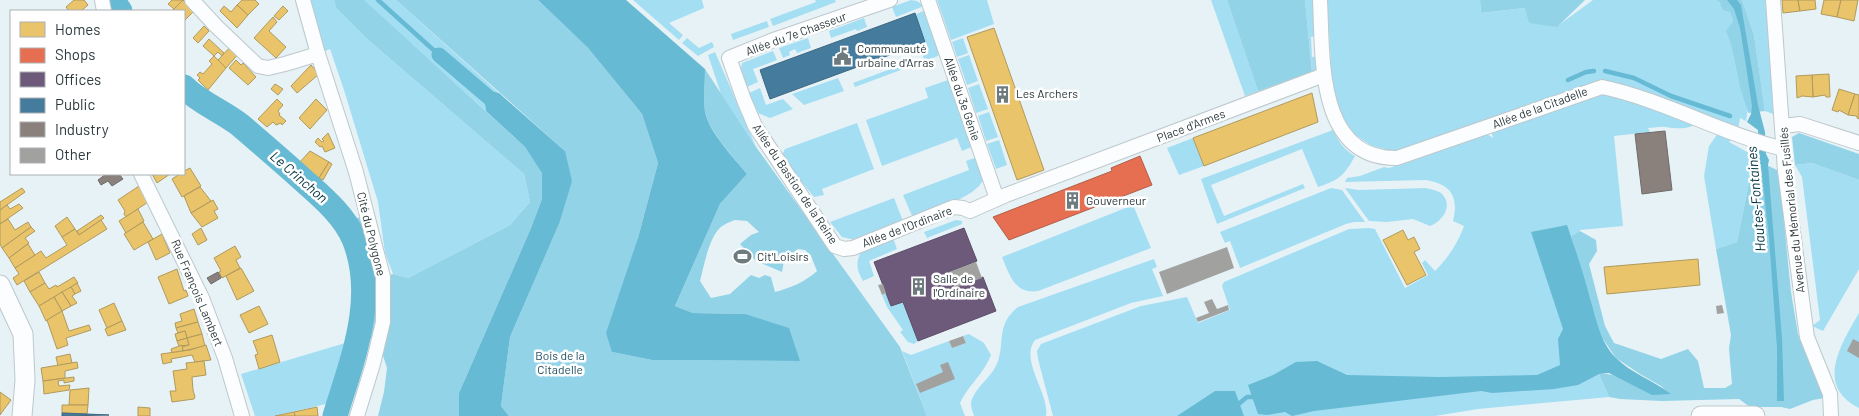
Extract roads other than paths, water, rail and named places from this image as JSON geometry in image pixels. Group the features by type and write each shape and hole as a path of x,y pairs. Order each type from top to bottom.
{"street":[{"path":"192,0 258,66 268,68 318,54"},
{"name":"Allée du 7e Chasseur","path":"729,58 776,39 890,0"},
{"name":"Allée du 3e Génie","path":"928,0 997,199"},
{"path":"1320,0 1324,75"},
{"name":"Avenue du Mémorial des Fusillés","path":"1774,0 1785,172 1808,337 1830,394 1831,416"},
{"name":"Cité du Polygone","path":"301,1 356,172 383,277 383,322 373,364 357,416"},
{"name":"Allée du Bastion de la Reine","path":"729,58 746,107 755,126 835,246 844,249"},
{"name":"Place d'Armes","path":"970,211 997,199 1324,75"},
{"name":"Allée de la Citadelle","path":"1324,75 1337,124 1348,140 1362,150 1381,158 1397,158 1602,86 1623,91 1721,129 1784,149"},
{"path":"1783,126 1800,124 1859,143"},
{"name":"Rue François Lambert","path":"142,175 202,298 225,358 242,416"},
{"name":"Allée de l'Ordinaire","path":"844,249 853,248 954,207 970,211"},
{"path":"0,285 23,334 24,380 22,416"},
{"path":"1701,416 1754,416"}],"waterway":[{"path":"378,0 439,55"},
{"name":"Le Crinchon","path":"115,4 119,10"},
{"path":"439,55 500,107"},
{"path":"1568,80 1586,72 1594,71"},
{"path":"1605,71 1634,78 1671,96 1730,116"},
{"name":"Le Crinchon","path":"185,88 197,98 240,125 325,200 350,230 361,261 364,284 363,306 355,351 335,416"},
{"path":"1235,407 1247,397 1257,397"}],"place":[{"name":"Communauté urbaine d'Arras","path":"843,56"},
{"name":"Les Archers","path":"1002,94"},
{"name":"Gouverneur","path":"1072,201"},
{"name":"Cit'Loisirs","path":"743,257"},
{"name":"Salle de l'Ordinaire","path":"919,286"}],"water label":[{"name":"Hautes-Fontaines","path":"1756,199"}],"park label":[{"name":"Bois de la Citadelle","path":"560,363"}]}
